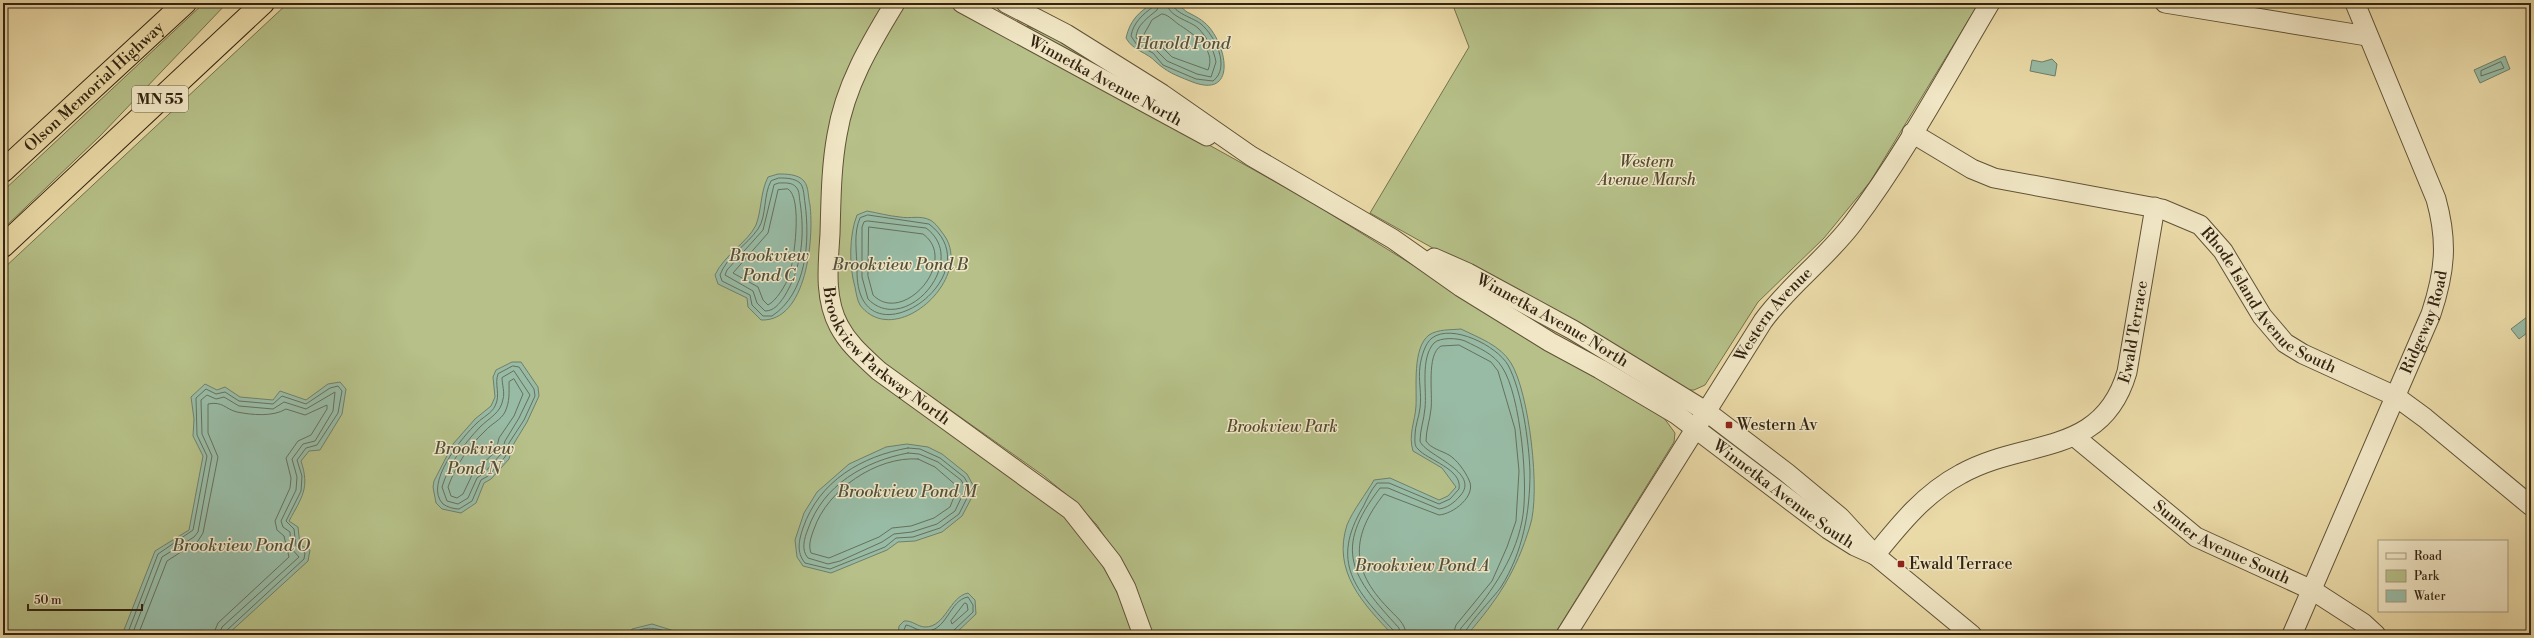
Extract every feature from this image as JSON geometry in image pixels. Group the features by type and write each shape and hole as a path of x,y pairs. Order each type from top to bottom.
{"highway":[{"name":"Olson Memorial Highway","path":"5,169 185,3"},
{"name":"MN 55","path":"3,246 263,3"}],"street":[{"name":"Brookview Parkway North","path":"895,3 858,69 847,96 837,135 832,170 828,291 838,325 853,348 879,371 1071,510 1112,562 1126,588 1143,635"},
{"name":"Winnetka Avenue North","path":"962,3 1205,135 1251,156 1393,239 1462,287 1550,342 1600,369 1696,428"},
{"name":"Winnetka Avenue North","path":"1006,3 1066,34 1137,78 1210,126 1251,156"},
{"name":"Western Avenue","path":"1566,635 1763,321 1786,292 1844,234 1912,134 1990,3"},
{"path":"2165,3 2367,36"},
{"name":"Ridgeway Road","path":"2292,635 2438,295 2444,260 2444,233 2436,199 2367,36 2355,3"},
{"name":"Rhode Island Avenue South","path":"1912,134 1972,169 1994,178 2155,207 2187,218 2208,232 2223,251 2266,322 2284,343 2304,354 2395,396 2425,418 2531,506"},
{"name":"Ewald Terrace","path":"1875,555 1923,500 1955,477 2003,457 2075,437 2091,428 2108,412 2124,383 2155,207"},
{"name":"Winnetka Avenue North","path":"1393,239 1468,273 1566,326 1707,412"},
{"name":"Winnetka Avenue South","path":"1707,412 1787,472 1840,517 1875,555 1972,635"},
{"name":"Winnetka Avenue South","path":"1696,428 1828,528 1855,546 1875,555"},
{"name":"Sumter Avenue South","path":"2075,437 2196,537 2312,590 2344,610 2376,635"}],"green space":[{"path":"204,3 227,3 100,136 3,229 3,191"},
{"name":"Brookview Park","path":"288,3 944,3 1076,71 1308,200 1540,344 1664,418 1675,433 1674,442 1554,635 1150,635 1131,579 1097,525 1074,501 1044,476 868,352 835,337 845,352 875,378 1053,506 1067,520 1092,550 1102,565 1127,616 1133,635 3,635 3,269"},
{"name":"Western Avenue Marsh","path":"1452,3 1979,3 1870,182 1824,238 1758,302 1705,385 1694,390 1687,390 1370,213 1469,47"},
{"path":"1027,26 1063,40 1162,101 1026,28"}],"water":[{"name":"Harold Pond","path":"1153,3 1176,4 1202,20 1209,27 1221,48 1224,60 1224,70 1221,79 1215,84 1205,85 1176,75 1132,46 1126,38 1130,26 1139,13"},
{"path":"2505,56 2510,69 2480,83 2474,70"},
{"path":"2052,59 2057,64 2055,76 2030,71 2032,60 2042,62"},
{"name":"Brookview Pond C","path":"778,174 799,177 807,186 811,219 808,256 804,276 798,293 789,308 776,317 761,320 748,307 747,298 718,284 715,275 724,261 747,237 756,225 765,183 768,177"},
{"name":"Brookview Pond B","path":"867,211 896,217 919,217 930,220 944,235 951,252 949,271 940,288 927,303 910,314 892,320 875,317 860,305 853,279 851,261 852,232 857,215"},
{"path":"2531,314 2531,330 2519,339 2511,329"},
{"name":"Brookview Pond A","path":"1461,329 1489,343 1501,351 1511,363 1517,377 1528,419 1534,468 1533,511 1530,526 1519,557 1505,584 1497,597 1467,635 1393,635 1361,599 1353,586 1347,572 1343,542 1350,519 1374,480 1390,478 1439,500 1448,496 1456,487 1442,468 1413,451 1411,439 1416,406 1416,369 1420,349 1424,341 1433,333 1445,330"},
{"name":"Brookview Pond N","path":"512,362 521,362 538,387 539,396 527,422 513,445 509,459 491,479 484,483 476,503 461,513 442,509 436,503 433,487 434,481 453,444 475,419 491,406 495,397 493,377 496,370"},
{"name":"Brookview Pond O","path":"340,382 346,389 342,414 320,450 309,451 301,461 304,470 305,486 301,499 289,521 298,527 300,545 310,550 308,561 227,635 122,635 155,551 189,530 203,456 193,436 194,419 191,397 205,384 217,390 225,387 240,397 273,400 280,391 306,400 328,384"},
{"name":"Brookview Pond M","path":"907,444 928,447 942,454 967,474 974,487 972,497 962,516 942,532 915,541 898,542 887,550 831,573 803,566 797,557 795,540 804,513 817,492 849,464 886,447"},
{"path":"968,593 975,600 976,614 954,635 898,635 899,626 904,621 925,627 932,626 943,617 956,600"},
{"path":"652,624 687,635 627,635 632,629"}],"place":[{"name":"Western Av","path":"1729,425"},
{"name":"Ewald Terrace","path":"1901,564"}]}
